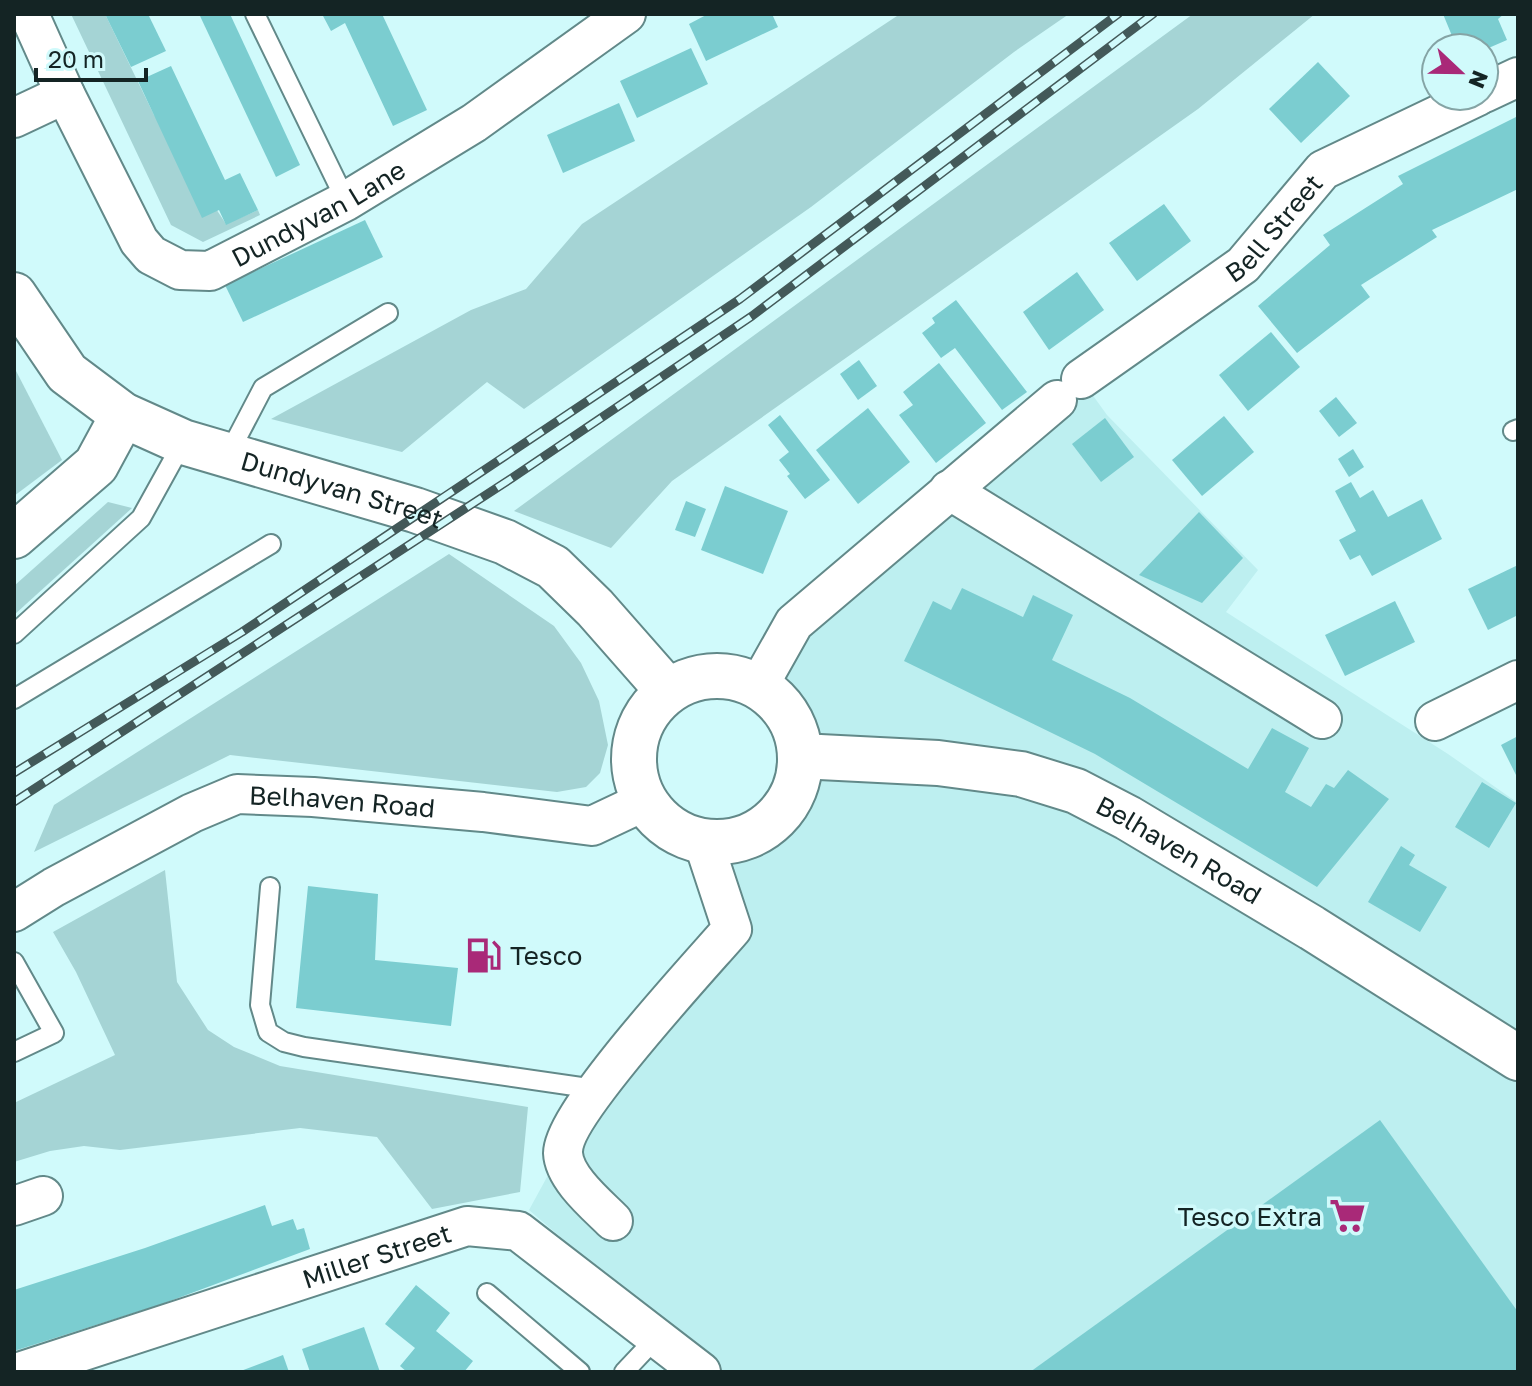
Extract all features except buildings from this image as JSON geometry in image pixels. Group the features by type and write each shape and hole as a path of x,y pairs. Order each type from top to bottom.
{"street":[{"name":"Dundyvan Lane","path":"29,14 65,94 139,241 151,255 180,270 210,271 346,201 474,123 626,14"},
{"path":"14,118 65,94"},
{"name":"Bell Street","path":"758,687 794,623 1069,390 1243,265 1323,170 1444,112"},
{"name":"Dundyvan Street","path":"14,295 67,373 123,415 183,442 415,510 505,542 553,567 595,608 668,691"},
{"path":"14,536 96,465 123,415"},
{"path":"949,490 1322,719"},
{"path":"713,676 736,678 758,687 783,709 797,740 800,756 798,777 791,797 779,814 763,828 724,842 703,841 670,828 645,801 636,779 634,754 639,729 649,708 668,691 690,681 713,676"},
{"path":"1435,721 1518,680"},
{"name":"Belhaven Road","path":"800,756 938,763 1021,774 1076,791 1128,818 1312,928 1518,1058"},
{"name":"Belhaven Road","path":"14,912 54,887 192,813 237,794 452,809 592,826 645,801"},
{"path":"613,1221 585,1194 571,1174 563,1153 571,1127 595,1089 732,929 703,841"},
{"name":"Miller Street","path":"19,1372 467,1226 518,1231 701,1372"}],"lane":[{"path":"255,14 346,201"},
{"path":"228,455 263,388 388,313"},
{"path":"14,634 141,518 183,442"},
{"path":"14,699 271,544"},
{"path":"270,887 260,1005 268,1032 284,1042 595,1089"},
{"path":"14,962 54,1033 14,1052"},
{"path":"487,1293 580,1372"},
{"path":"624,1372 657,1337"}],"shaded area":[{"path":"71,14 105,14 154,115 226,224 258,210 260,215 203,242 171,225"},
{"path":"900,14 1069,14 1014,52 811,207 524,409 487,382 402,452 271,419 471,310 526,289 582,224"},
{"path":"1193,14 1315,14 1198,109 672,481 611,548 514,511"},
{"path":"14,367 62,460 14,496"},
{"path":"1081,379 1107,415 1258,570 1226,612 1448,754 1518,803 1518,1372 717,1372 529,1210 595,1089 732,929 703,841 724,842 763,828 791,797 798,777 797,740 783,709 772,697 794,623"},
{"path":"108,502 132,508 14,615 14,586"},
{"path":"449,554 554,626 581,663 599,701 608,745 600,773 586,787 557,792 230,755 34,852 54,805"},
{"path":"165,870 177,982 208,1030 234,1047 280,1066 528,1107 520,1192 432,1209 377,1137 300,1128 120,1150 84,1146 50,1151 14,1162 14,1103 115,1055 76,972 53,932"}],"railway":[{"path":"14,773 242,632 740,299 1118,14"},
{"path":"14,802 512,478 752,316 1153,14"}],"place":[{"name":"Tesco","path":"484,955"},
{"name":"Tesco Extra","path":"1348,1216"}]}
